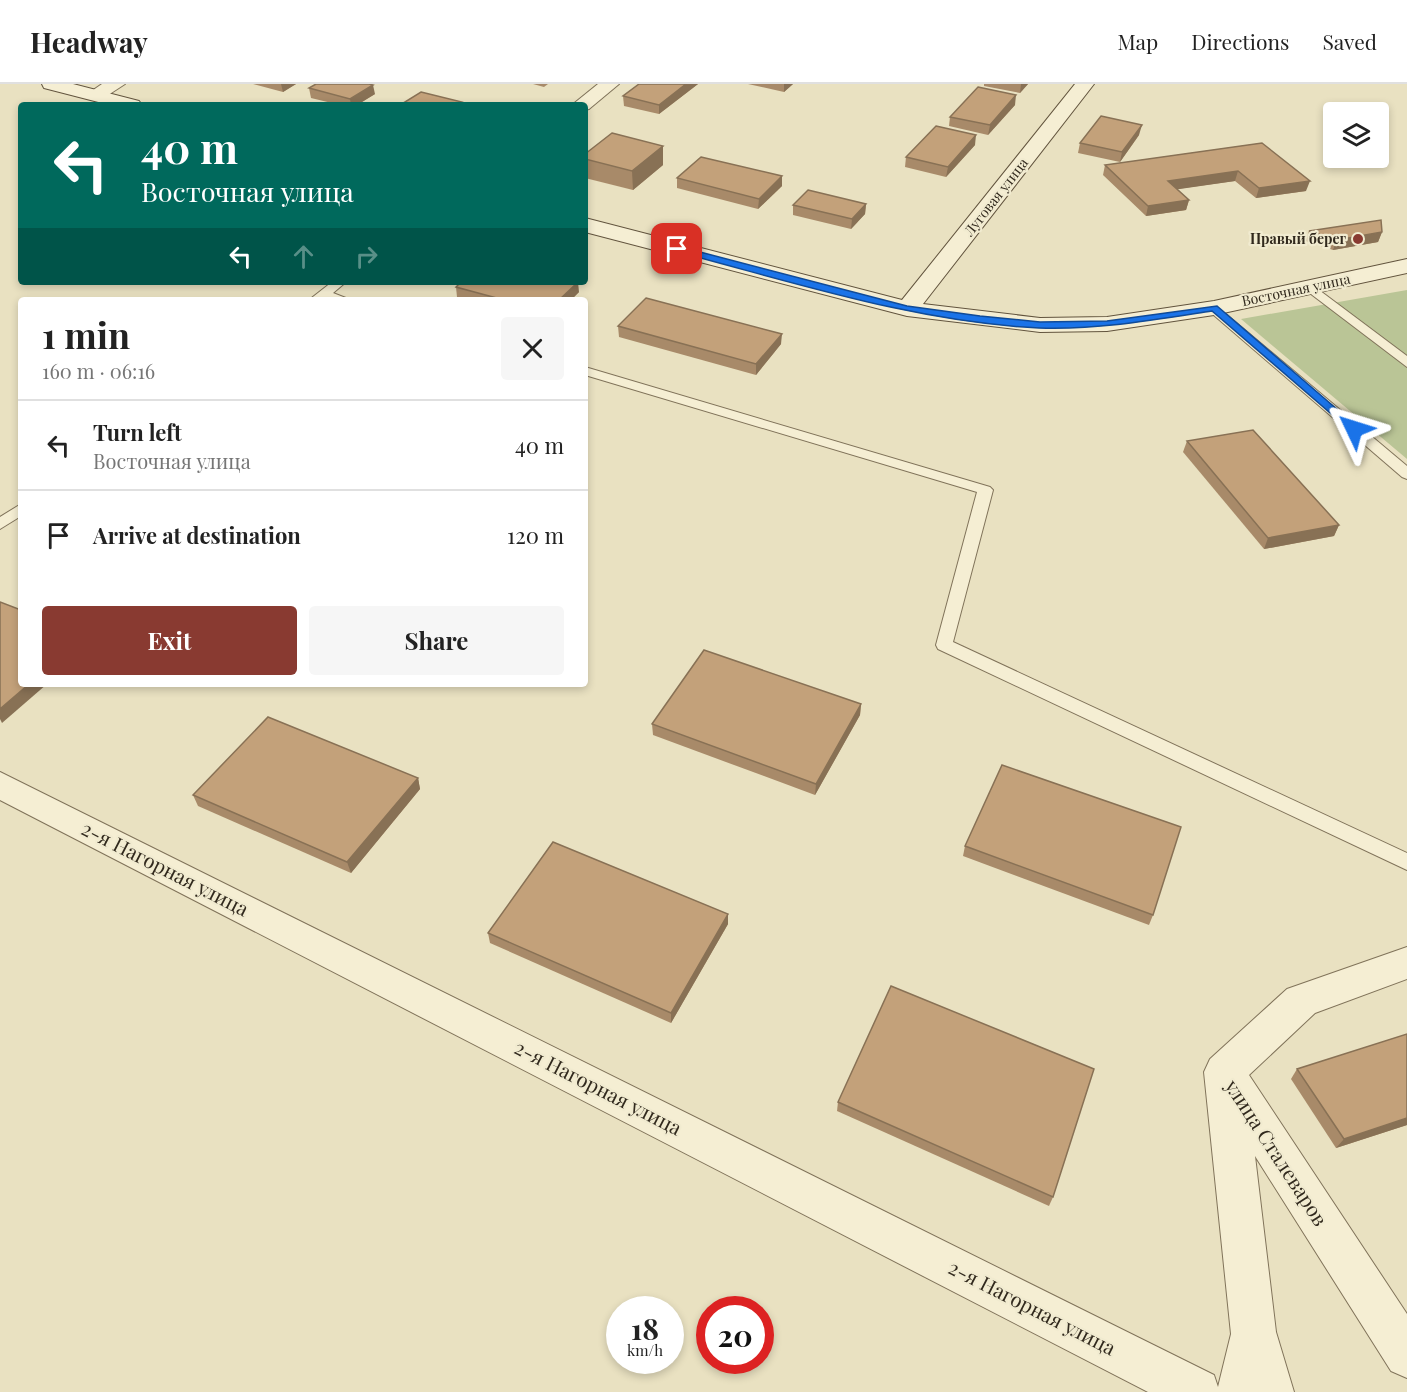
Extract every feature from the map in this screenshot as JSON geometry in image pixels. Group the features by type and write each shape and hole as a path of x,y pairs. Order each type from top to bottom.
{"main road":[{"path":"51,84 121,102"},
{"path":"95,95 116,84"},
{"path":"586,102 610,84"},
{"name":"Луговая улица","path":"907,309 1085,84"},
{"name":"Восточная улица","path":"588,226 907,309 1040,325 1107,324 1214,308 1407,267"},
{"name":"2-я Нагорная улица","path":"0,785 1197,1392"},
{"path":"1224,1072 1301,1001 1407,963"},
{"name":"улица Сталеваров","path":"1224,1072 1253,1332 1270,1392"},
{"name":"улица Сталеваров","path":"1224,1072 1407,1355"},
{"path":"1241,1392 1253,1332"}],"lane":[{"path":"319,297 336,285"},
{"path":"1311,288 1407,363"},
{"path":"1214,308 1407,474"},
{"path":"588,372 985,490 944,645 1407,862"},
{"path":"0,524 18,511"}],"green space":[{"path":"1407,290 1407,459 1241,319"}],"building":[{"path":"316,84 373,85 350,99 309,88"},
{"path":"639,84 686,84 659,105 623,96"},
{"path":"978,87 1016,95 990,125 950,117"},
{"path":"421,92 462,102 405,102"},
{"path":"1101,116 1142,125 1122,152 1080,143"},
{"path":"936,126 976,135 948,167 906,157"},
{"path":"612,133 663,146 632,171 588,160 588,152"},
{"path":"1262,143 1310,181 1259,188 1238,171 1168,181 1189,200 1148,206 1105,165"},
{"path":"701,157 782,176 759,199 677,178"},
{"path":"808,190 866,204 852,219 793,205"},
{"path":"1381,220 1382,232 1337,240 1309,231"},
{"path":"458,285 575,285 562,297 493,297 456,287"},
{"path":"646,298 782,334 756,364 618,326"},
{"path":"1253,430 1339,525 1268,538 1187,441"},
{"path":"0,602 18,609 18,687 26,687 0,709"},
{"path":"704,650 861,704 816,784 652,724"},
{"path":"268,717 418,778 347,862 193,795"},
{"path":"1002,765 1181,827 1153,915 965,846"},
{"path":"553,842 728,914 671,1013 488,933"},
{"path":"891,986 1094,1069 1053,1197 838,1102"},
{"path":"1407,1034 1407,1118 1344,1139 1297,1069"}],"place":[{"name":"Правый берег","path":"1358,239"}],"route":[{"path":"677,249 907,309 980,319 1040,325 1107,324 1214,308 1354,429"}]}
